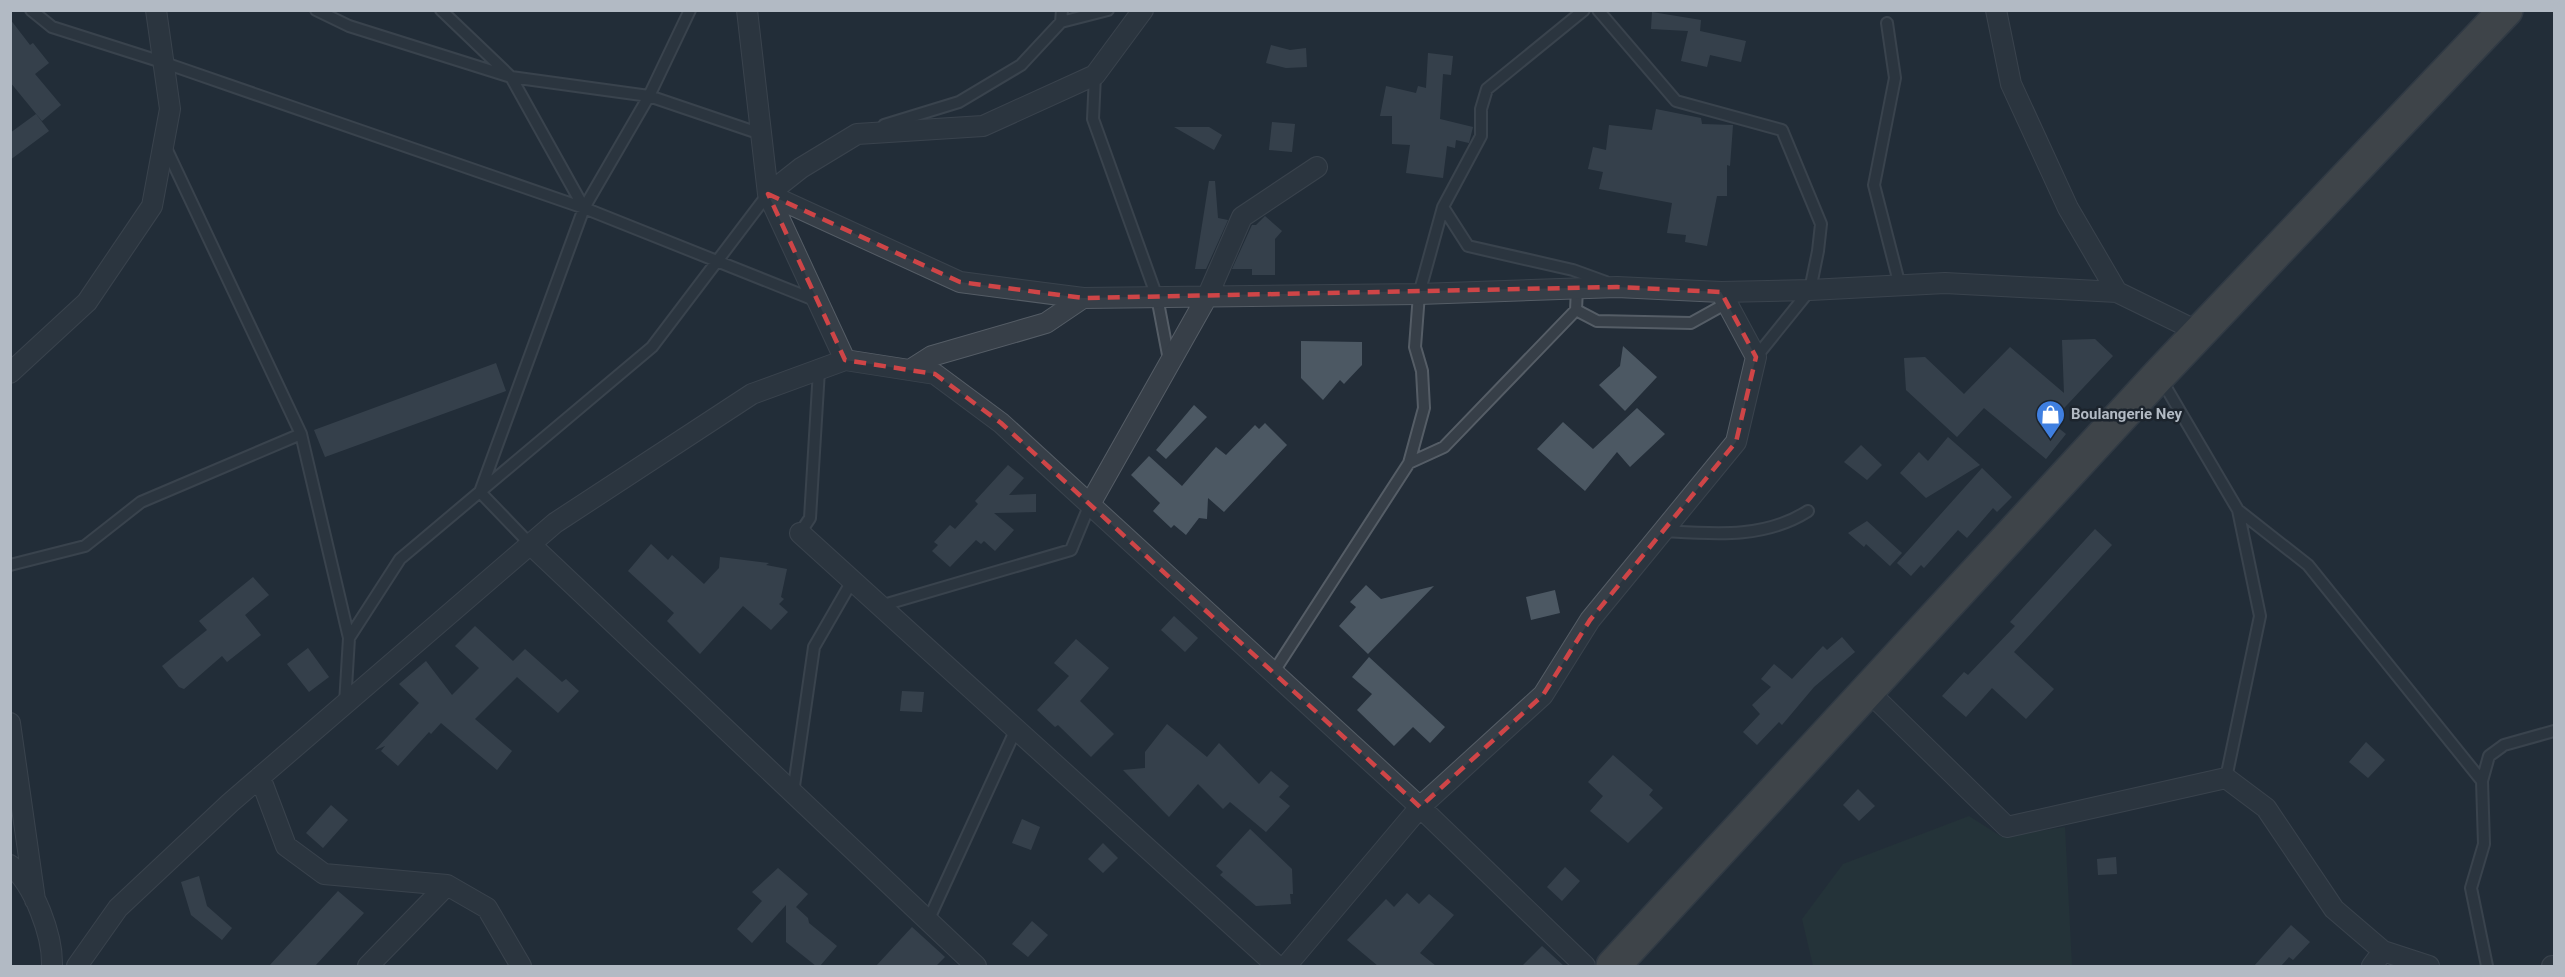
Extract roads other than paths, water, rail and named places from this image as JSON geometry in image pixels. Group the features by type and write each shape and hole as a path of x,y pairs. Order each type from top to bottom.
{"highway":[{"path":"1613,966 2159,375 2506,10"}],"street":[{"path":"10,373 87,302 152,206 170,109 156,10"},
{"path":"768,195 801,168 857,134 983,126 1095,75 1143,10"},
{"path":"1996,10 2011,84 2068,208 2117,292"},
{"path":"746,12 768,195 844,360"},
{"path":"1090,504 1209,296 1242,217 1317,167"},
{"path":"768,195 960,282 1083,298 1419,294 1617,287 1724,297 1945,283 2117,292 2201,333"},
{"path":"1286,966 1420,807 1543,695 1590,620 1736,442 1756,357 1724,297"},
{"path":"910,370 932,356 1046,323 1083,298"},
{"path":"77,966 118,908 260,777 555,523 752,394 844,360 934,374 991,416 1420,807 1585,966"},
{"path":"800,533 1277,966"},
{"path":"530,544 976,966"},
{"path":"1868,691 2007,827 2226,778 2266,808 2334,909 2378,959 2429,966"},
{"path":"10,723 14,778 35,900"},
{"path":"260,777 286,846 324,874 447,885 487,908 521,966"},
{"path":"10,865 26,881 35,900 52,966"},
{"path":"368,966 447,885"}],"lane":[{"path":"31,10 52,27 165,63 584,208 817,301"},
{"path":"316,10 349,26 511,76 649,96 761,134"},
{"path":"441,10 511,76 584,208"},
{"path":"480,492 584,208 649,96 690,10"},
{"path":"1061,22 1062,10"},
{"path":"857,134 959,102 1021,65 1061,22 1108,10"},
{"path":"1274,673 1409,464 1424,408 1422,371 1414,347 1419,294 1443,207 1481,136 1481,109 1487,89 1584,10"},
{"path":"1598,10 1676,101 1782,130 1821,224 1810,290 1756,357"},
{"path":"1887,23 1895,78 1874,185 1900,286"},
{"path":"1095,75 1094,120 1157,297 1170,366"},
{"path":"163,143 301,434 349,638 345,704"},
{"path":"349,638 400,559 652,347 768,195"},
{"path":"1443,207 1468,246 1573,270 1617,287"},
{"path":"1409,464 1444,447 1576,310 1577,288"},
{"path":"1576,310 1597,321 1691,323 1724,297"},
{"path":"800,533 810,518 819,370"},
{"path":"2159,375 2238,510 2260,616 2226,778"},
{"path":"10,566 85,546 141,502 301,434"},
{"path":"480,492 530,544"},
{"path":"880,606 1071,550 1090,504"},
{"path":"2238,510 2308,565 2482,781"},
{"path":"1664,531 1736,535 1793,521 1808,512"},
{"path":"793,793 814,647 852,581"},
{"path":"928,921 1016,729"},
{"path":"2487,966 2470,888 2484,844 2482,781 2489,756 2504,746 2554,731"}],"place":[{"name":"Boulangerie Ney","path":"2050,440"}]}
